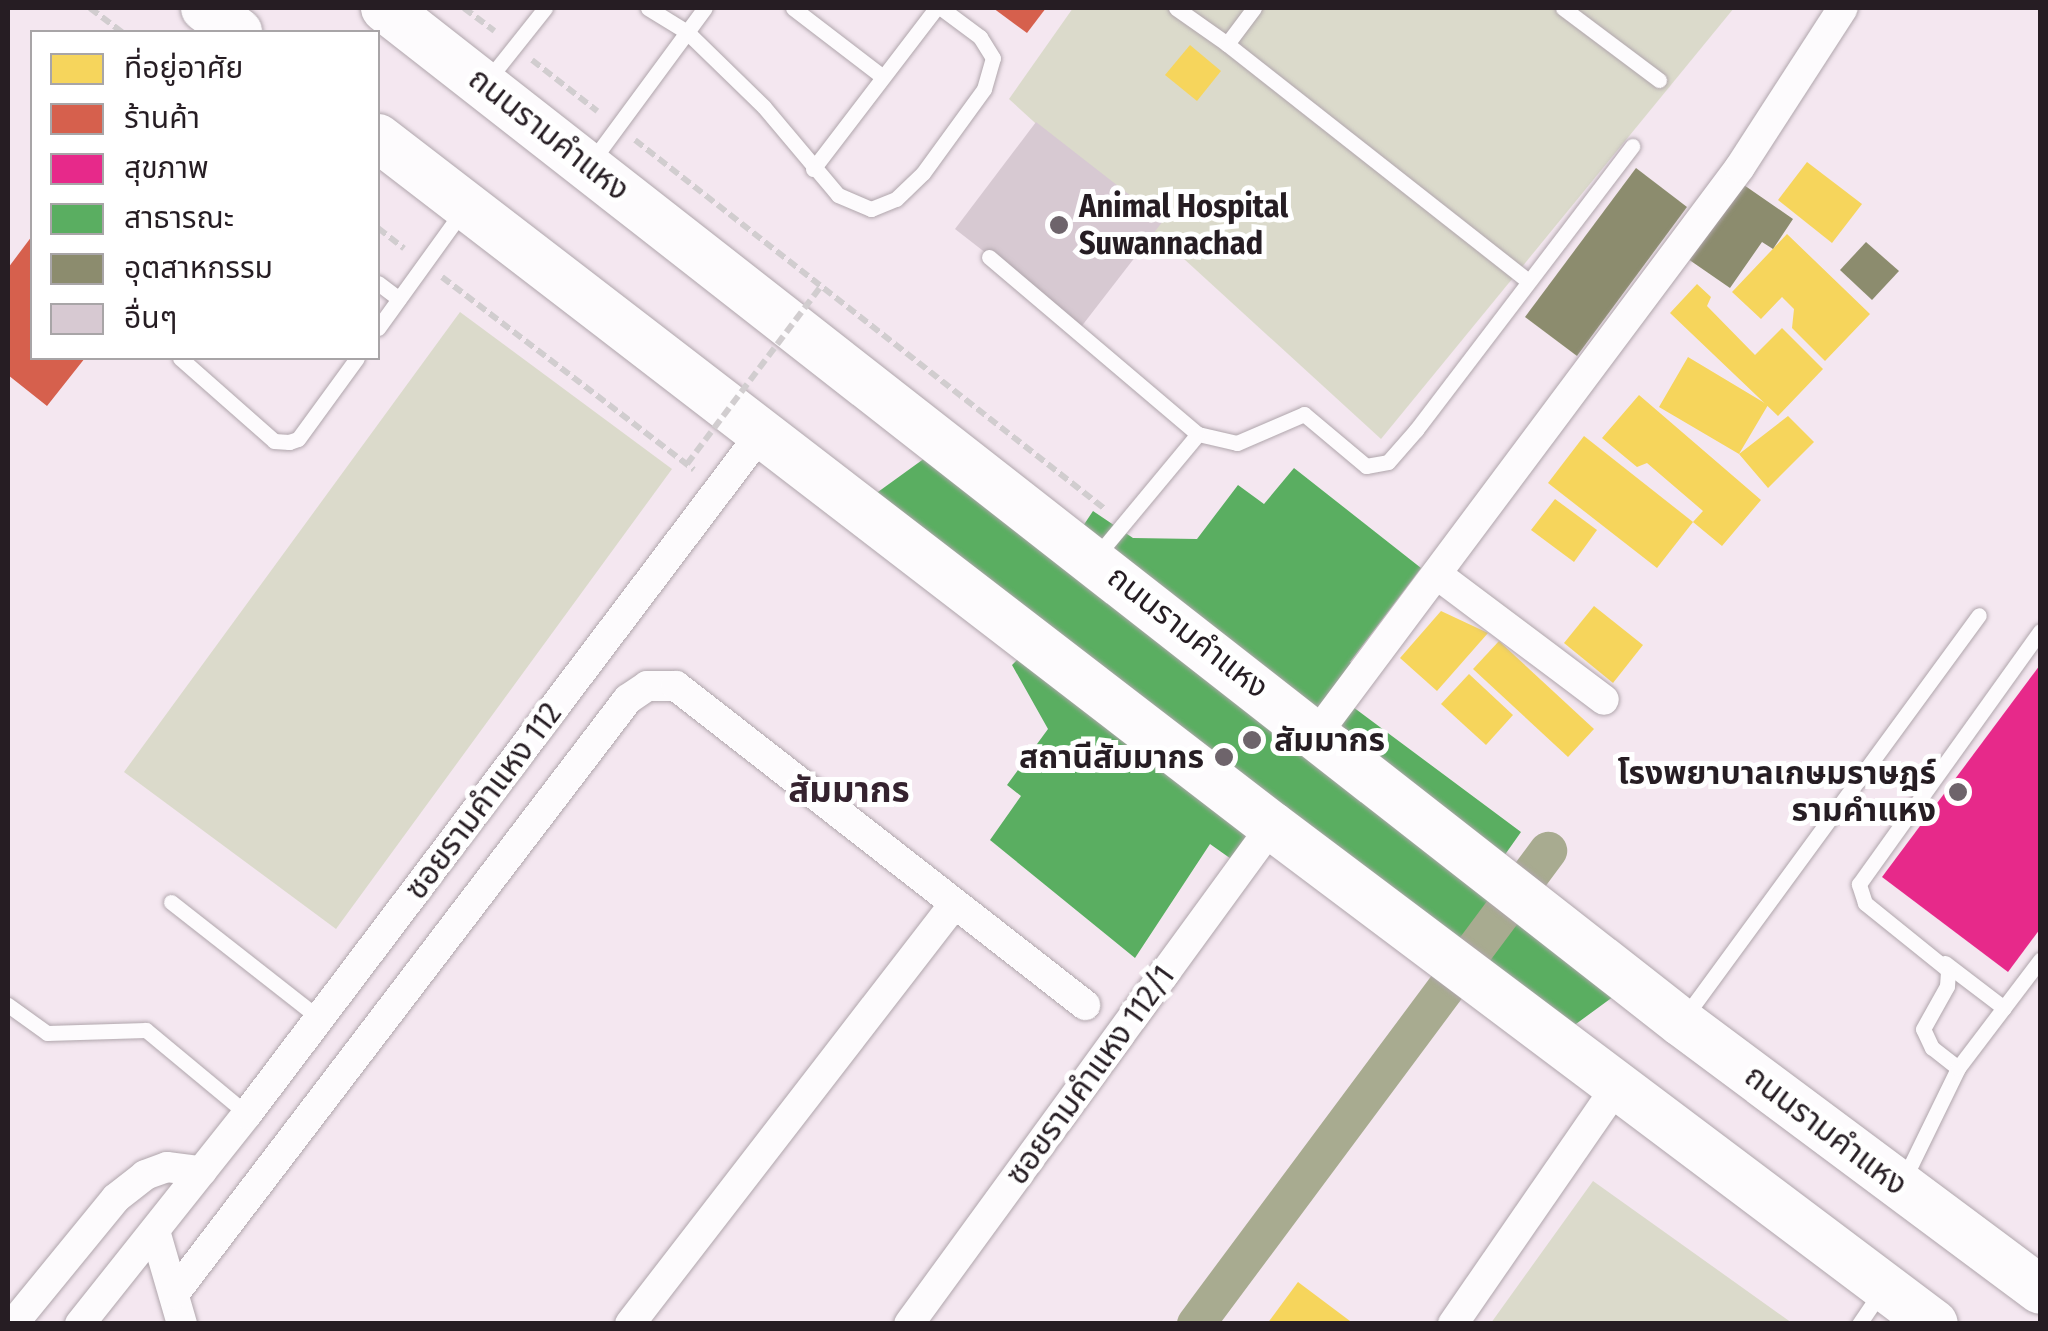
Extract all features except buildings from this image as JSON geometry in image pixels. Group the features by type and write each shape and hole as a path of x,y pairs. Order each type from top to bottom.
{"main road":[{"path":"205,8 235,30"},
{"name":"ถนนรามคำแหง","path":"402,12 484,84 589,165 1110,542 1318,732 1681,1022 2040,1290"},
{"path":"380,140 1272,826 1619,1083 1872,1305 1934,1324"}],"street":[{"path":"1318,732 1439,576 1740,167 1844,8"},
{"name":"ซอยรามคำแหง 112","path":"80,1324 247,1114 716,487 763,431"},
{"path":"1439,576 1604,700"},
{"path":"178,1309 628,699 646,686 676,686 952,907 1084,1005"},
{"name":"ซอยรามคำแหง 112/1","path":"909,1324 1272,826"},
{"path":"630,1324 952,907"},
{"path":"1453,1324 1619,1083"},
{"path":"13,1324 116,1198 144,1175 167,1167 202,1171"},
{"path":"155,1231 178,1309"}],"lane":[{"path":"484,84 545,8"},
{"path":"648,8 686,32 764,107 813,169 838,194 871,209 896,199 956,134 984,90 992,58 980,37 938,8 813,169"},
{"path":"589,165 705,8"},
{"path":"793,8 883,76"},
{"path":"1176,8 1528,280"},
{"path":"1227,44 1254,8"},
{"path":"1563,8 1659,80"},
{"path":"989,257 1198,434 1237,443 1304,414 1366,466 1388,462 1632,146"},
{"path":"380,325 467,205"},
{"path":"380,285 398,299"},
{"path":"182,360 274,440 288,442 298,439 355,360"},
{"path":"1110,542 1198,434"},
{"path":"1681,1022 1979,615"},
{"path":"2004,1008 1865,904 1858,884 2040,632"},
{"path":"172,902 319,1018"},
{"path":"1900,1186 1958,1068 2040,960"},
{"path":"1941,961 1947,986 1923,1029 1932,1048 1958,1068"},
{"path":"8,1005 47,1034 146,1030 247,1114"}],"path":[{"path":"90,8 119,30"},
{"path":"464,8 821,286 1110,542"},
{"path":"380,230 716,487"},
{"path":"687,464 821,286"}],"shaded area":[{"path":"1073,8 1734,8 1381,439 1009,99"},
{"path":"460,312 672,469 336,929 124,772"},
{"path":"1593,1181 1792,1323 1491,1323"}],"waterway":[{"path":"1196,1324 1548,851"}],"place":[{"name":"Animal Hospital Suwannachad","path":"1059,225"},
{"name":"สัมมากร","path":"1252,740"},
{"name":"สถานีสัมมากร","path":"1224,757"},
{"name":"โรงพยาบาลเกษมราษฎร์ รามคำแหง","path":"1958,792"}],"district":[{"name":"สัมมากร","path":"849,790"}]}
